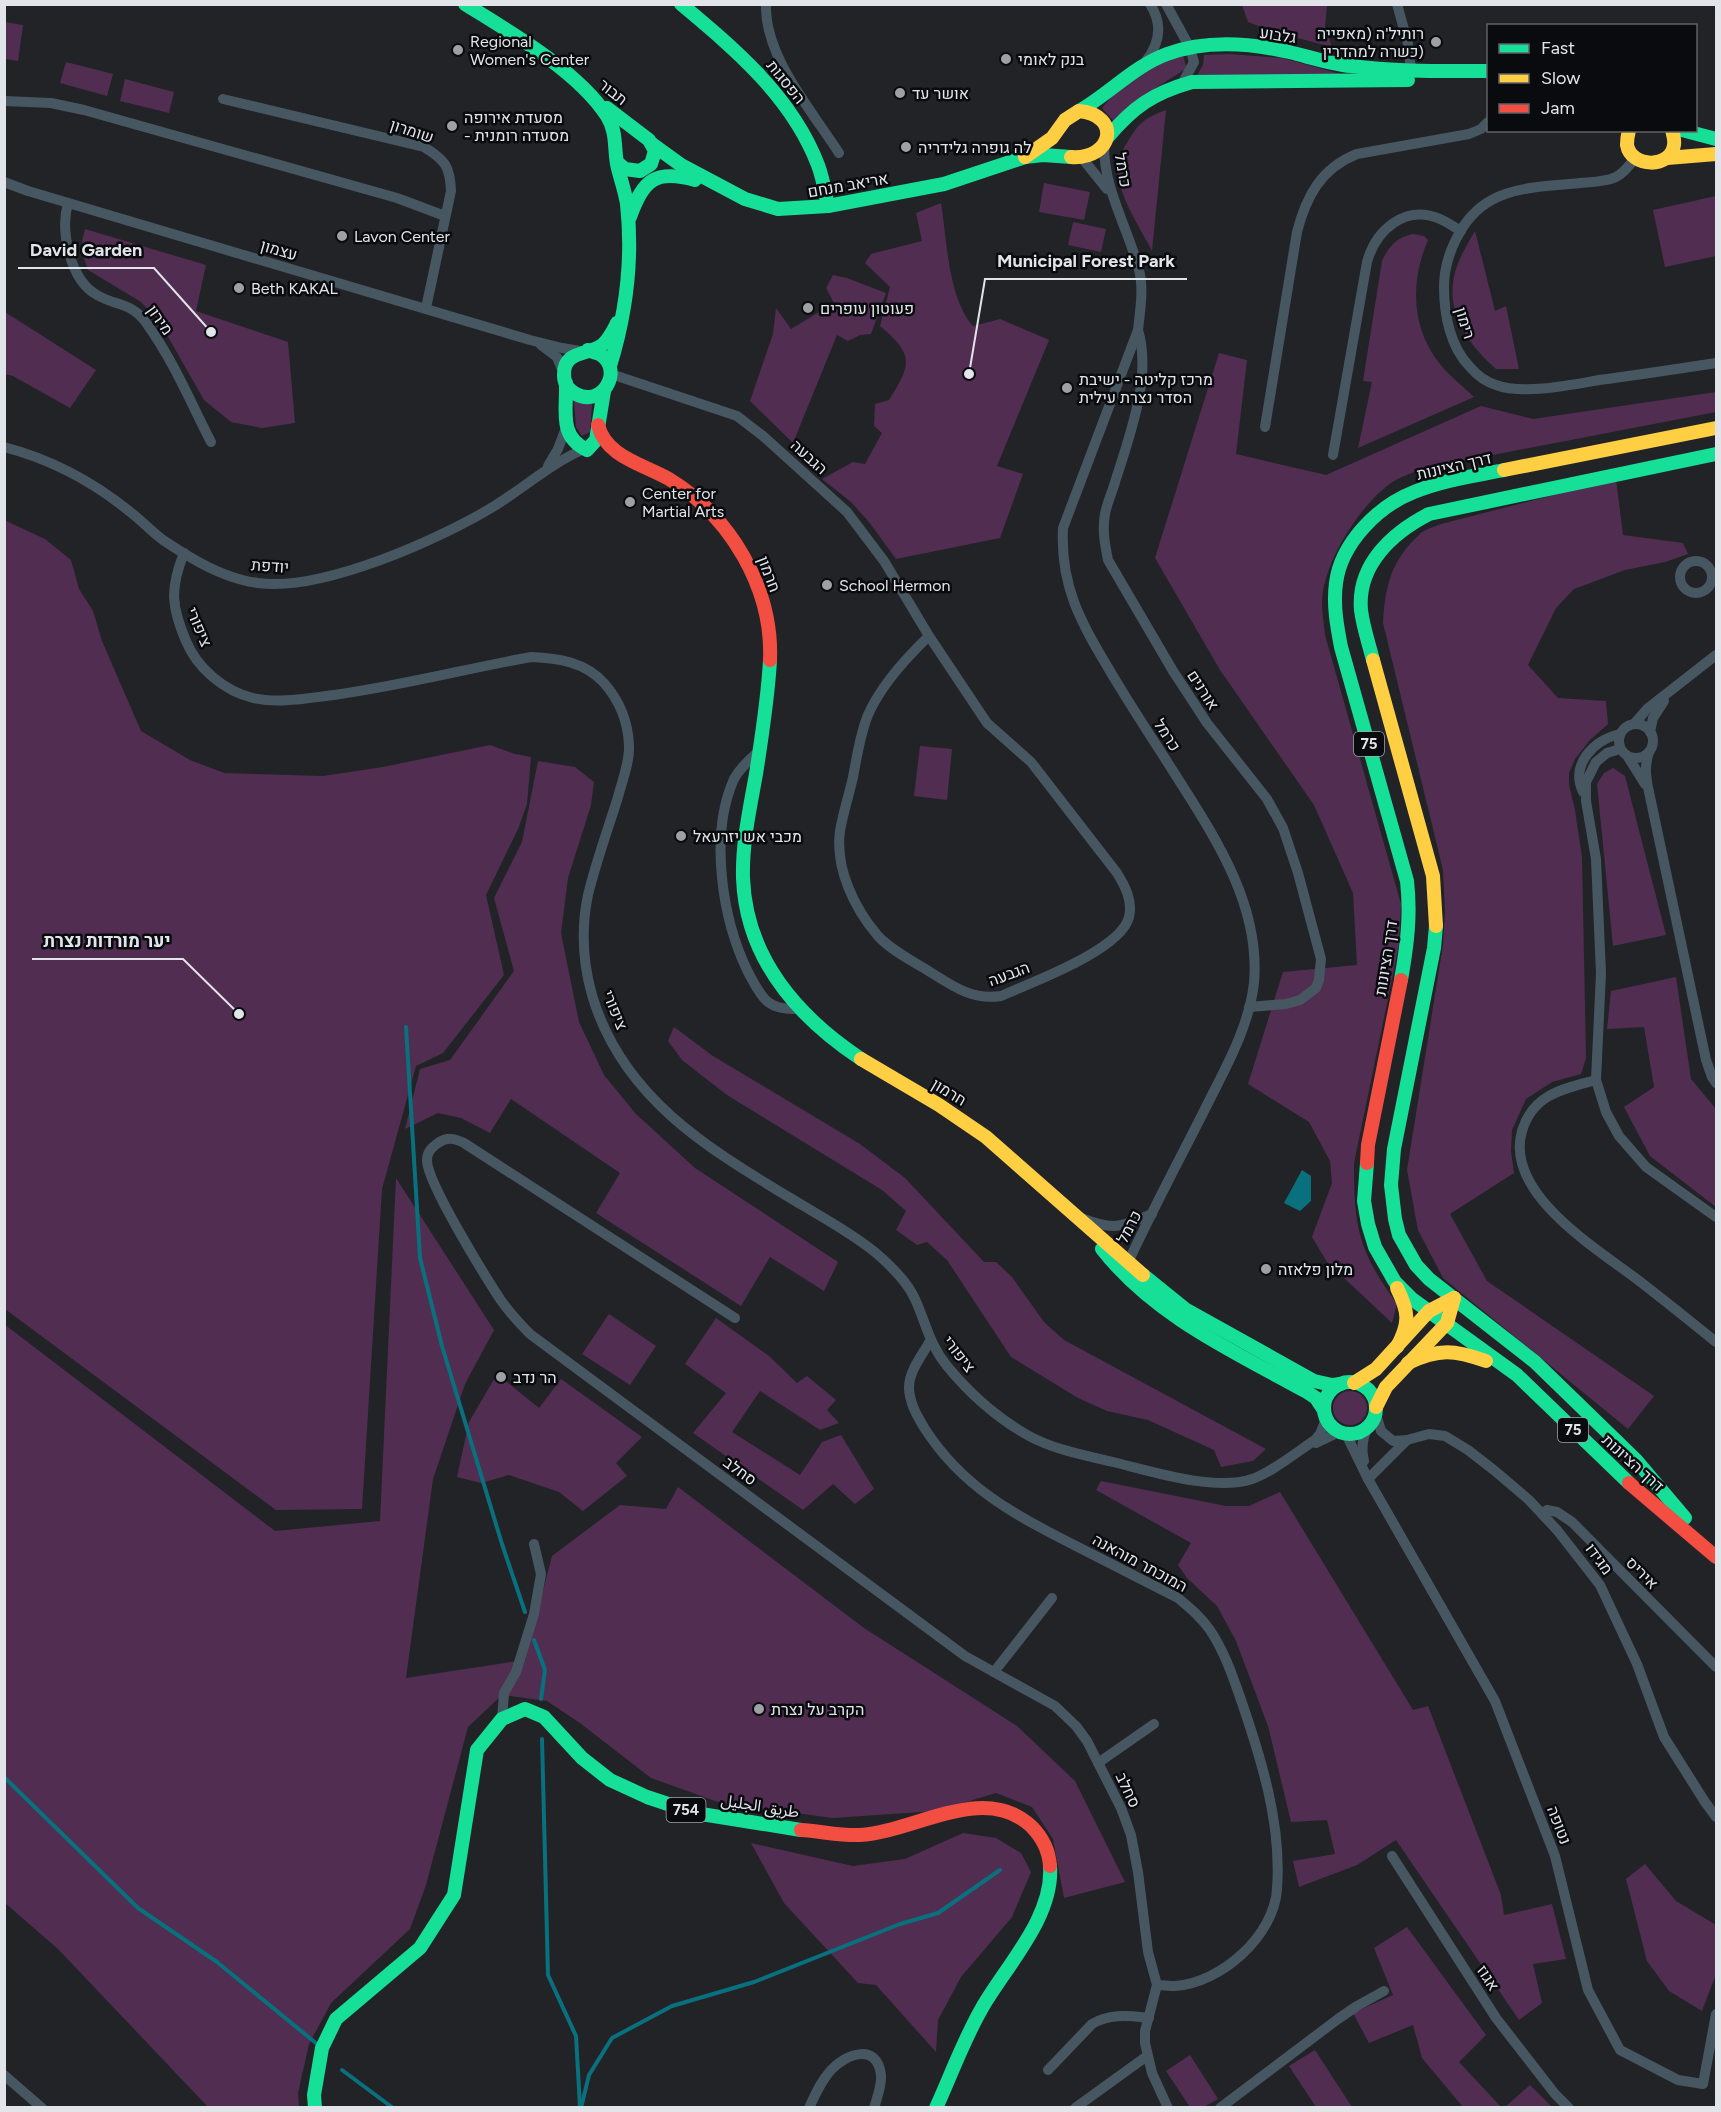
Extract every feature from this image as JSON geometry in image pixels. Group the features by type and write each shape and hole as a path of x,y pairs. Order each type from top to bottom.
{"main road":[{"path":"465,4 548,58 585,91"},
{"name":"הפסגות","path":"681,4 742,57 765,80 781,101 806,140 818,165 828,206"},
{"name":"גלבוע","path":"1079,111 1096,103 1143,65 1166,54 1191,48 1222,45 1252,47 1287,51 1329,63 1411,70 1487,71"},
{"path":"1025,157 1092,156 1099,152 1127,114 1148,98 1168,88 1192,82 1376,80 1487,82"},
{"name":"תבור","path":"585,91 681,165"},
{"name":"תבור","path":"585,91 607,115 616,136 617,156 627,206"},
{"path":"1025,157 1052,138 1071,114 1079,111 1097,115 1103,121 1107,130 1105,142"},
{"path":"1061,127 1060,137 1063,145 1078,157"},
{"path":"1628,132 1628,147 1635,158 1648,164 1654,164 1666,158 1716,154"},
{"path":"1666,158 1674,147 1673,132"},
{"path":"1690,132 1716,139"},
{"path":"633,134 648,140 655,157 647,169 632,173 626,171 617,156 623,138 633,134"},
{"name":"אריאב מנחם","path":"681,165 752,202 778,209 799,209 828,206 944,184 1025,157"},
{"path":"621,315 605,342 599,347 571,356 567,363 566,428 568,437 586,449 596,440 604,391 610,382 610,370 616,344 621,315 627,276 627,206 634,182 655,163 681,165"},
{"path":"628,222 638,194 651,179 659,175 679,175 724,189"},
{"path":"586,350 596,351 606,358 610,370"},
{"path":"565,380 573,392 581,396 597,395 604,391"},
{"name":"חרמון","path":"598,425 601,436 609,445 674,482 715,517 741,549 755,578 766,619 770,675 742,878 745,902 764,957 780,985 799,1009 824,1032 852,1052 959,1116 1023,1167 1073,1214 1161,1309 1307,1392 1316,1398 1325,1414"},
{"name":"דרך הציונות","path":"1715,1556 1619,1474 1508,1369 1412,1299 1395,1282 1375,1247 1364,1201 1368,1145 1408,943 1410,904 1407,881 1336,620 1334,601 1336,579 1342,562 1370,522 1401,497 1420,489 1716,428"},
{"name":"חרמון","path":"586,449 633,459"},
{"name":"דרך הציונות","path":"1715,1556 1663,1491 1612,1436 1535,1362 1429,1279 1415,1265 1408,1255 1397,1228 1391,1199 1394,1149 1434,948 1437,902 1433,876 1367,637 1360,601 1366,573 1389,540 1414,520 1429,514 1716,454"},
{"name":"חרמון","path":"1125,1268 1185,1310 1314,1381 1332,1385 1348,1383"},
{"path":"1395,1282 1405,1304 1408,1320 1397,1347"},
{"path":"1454,1298 1447,1323 1386,1387 1368,1427 1354,1434 1343,1433 1329,1424 1325,1414 1328,1394 1371,1373 1429,1311 1454,1298"},
{"path":"1408,1364 1437,1351 1450,1350 1462,1352 1508,1369"},
{"path":"1348,1383 1363,1385 1370,1391 1376,1410"},
{"name":"طريق الجليل","path":"502,1719 525,1709 544,1718 582,1758 610,1780 647,1797 695,1813 780,1828 860,1834 903,1827 958,1810 997,1808 1022,1818 1038,1833 1049,1852 1051,1878 1042,1913 981,2009 936,2108"},
{"path":"315,2108 314,2094 322,2048 336,2019 420,1948 454,1894 477,1750 502,1719"}],"street":[{"path":"766,4 768,33 780,59 840,153"},
{"path":"1143,65 1154,51 1158,40 1159,25 1150,4"},
{"path":"1166,4 1191,48 1194,62 1182,84"},
{"path":"1397,4 1408,44 1411,70"},
{"name":"שומרון","path":"223,99 424,147 446,164 451,191 426,308"},
{"path":"4,101 51,103 84,110 397,198 446,216"},
{"path":"1265,427 1298,232 1309,196 1319,182 1345,159 1357,154 1469,134 1481,129 1487,123"},
{"name":"כרמל","path":"1105,142 1106,174 1140,272 1141,297 1138,330 1063,528 1062,551 1065,576 1076,609 1091,640 1208,826 1233,874 1246,910 1253,948 1254,983 1236,1046 1125,1268"},
{"name":"כרמל","path":"1078,157 1114,199"},
{"name":"רימון","path":"1635,158 1626,170 1615,178 1516,190 1494,198 1475,211 1448,255 1444,278 1444,311 1462,359 1476,374 1495,385 1516,389 1555,387 1716,363"},
{"name":"עצמון","path":"4,182 199,243 530,340 562,348 586,350"},
{"name":"עצמון","path":"4,187 21,189"},
{"name":"מירון","path":"68,203 65,228 74,267 83,284 112,303 135,309 147,324 181,381 211,442"},
{"path":"1334,454 1367,262 1377,237 1386,227 1411,215 1439,218 1461,231"},
{"name":"אורנים","path":"1138,330 1143,346 1141,382 1137,407 1105,514 1104,540 1108,560 1173,671 1207,723 1266,800 1283,828 1322,959 1316,988 1308,995 1286,1004 1249,1007"},
{"name":"עצמון","path":"530,340 556,357 565,380"},
{"name":"הגבעה","path":"610,370 736,416 750,424 847,512 884,561 929,636 987,723 1031,762 1117,873 1125,886 1130,902 1130,915 1126,927 1100,950 1001,996 987,998 968,994 892,949 878,936 857,905 846,883 841,861 840,833 868,716 899,669 929,636"},
{"name":"יודפת","path":"544,471 558,449 566,428"},
{"name":"יודפת","path":"4,447 56,464 85,481 128,509 163,540 204,566 257,583 282,584 309,581 390,556 468,521 525,486 563,459 586,449"},
{"name":"ציפורי","path":"184,553 175,577 174,603 189,648 200,664 216,680 252,698 299,700 362,691 531,657 552,657 574,662 596,674 613,693 625,718 630,746 624,777 588,895 584,933 589,983 603,1026 638,1084 693,1135 726,1159 841,1228 875,1252 890,1266 914,1297 930,1341 945,1364 988,1408 1015,1427 1054,1448 1185,1479 1227,1483 1252,1480 1315,1440 1320,1434 1325,1414"},
{"path":"1634,724 1647,709 1716,655"},
{"path":"1667,695 1653,718 1650,732 1653,742 1645,763 1649,792 1706,1060 1716,1083"},
{"path":"1649,792 1618,744 1620,734 1627,726 1642,725 1650,732"},
{"path":"1620,734 1608,737 1592,748 1584,758 1578,776 1586,801 1596,859 1601,973 1596,1080 1606,1112 1619,1136 1646,1167 1716,1217"},
{"path":"758,752 742,766 735,778 726,808 721,843 724,895 730,927 739,954 752,980 768,1003 780,1008 799,1009"},
{"path":"1586,801 1586,782 1596,762 1607,753 1624,753 1639,758 1648,752"},
{"path":"1596,1080 1557,1090 1538,1102 1525,1120 1519,1142 1522,1168 1538,1194 1568,1227 1716,1342"},
{"name":"סחלב","path":"735,1318 455,1138 444,1139 430,1149 427,1160 429,1172 440,1197 500,1300 530,1334 964,1656 1055,1706 1076,1726 1087,1741 1121,1808 1131,1835 1148,1952 1156,1985 1145,2031 1147,2056 1168,2108"},
{"path":"1073,1214 1103,1226 1126,1225 1152,1214"},
{"name":"המוכתר מוהאנה","path":"930,1341 910,1379 911,1398 922,1424 947,1459 974,1485 1018,1516 1178,1598 1197,1614 1225,1654 1248,1719 1265,1780 1276,1835 1277,1891 1270,1917 1255,1942 1235,1961 1206,1978 1176,1986 1156,1985"},
{"name":"מגידו","path":"1376,1410 1381,1431 1393,1441 1429,1434 1444,1436 1468,1450 1529,1500 1564,1539 1600,1585 1637,1664 1664,1737 1716,1816"},
{"name":"נטופה","path":"1368,1427 1362,1445 1368,1479"},
{"name":"ציפורי","path":"1294,1454 1326,1437 1343,1433"},
{"name":"נטופה","path":"1343,1433 1350,1439 1368,1479 1495,1701 1554,1856 1588,1990 1620,2050 1678,2080 1703,2084 1716,2014"},
{"path":"1368,1479 1407,1440"},
{"name":"איריס","path":"1542,1514 1546,1510 1557,1512 1572,1522 1716,1667"},
{"path":"502,1719 504,1693 516,1672 534,1614 541,1574 534,1544"},
{"path":"994,1672 1052,1598"},
{"path":"1098,1763 1154,1724"},
{"name":"אגוז","path":"1392,1856 1496,2018 1555,2094 1569,2108"},
{"path":"1220,2108 1338,2019 1384,1991"},
{"path":"1048,2070 1092,2024 1101,2018 1117,2016 1149,2018"},
{"path":"809,2108 830,2071 855,2054 867,2055 876,2062 881,2075 874,2108"},
{"path":"1075,2108 1147,2056"},
{"path":"4,2075 42,2108"}],"shaded area":[{"path":"1242,5 1327,5 1325,27 1332,47 1278,33 1248,22"},
{"path":"5,22 23,25 18,61 5,59"},
{"path":"1229,54 1282,58 1352,77 1196,77 1203,65 1204,55"},
{"path":"1183,56 1186,66 1184,70 1151,91 1115,123 1102,108 1115,93 1160,62"},
{"path":"66,62 113,74 107,96 60,83"},
{"path":"125,79 174,92 169,113 120,101"},
{"path":"1166,110 1152,251 1125,200 1118,165 1133,132 1150,117"},
{"path":"1044,183 1090,192 1084,220 1039,212"},
{"path":"1716,196 1716,256 1665,267 1653,210"},
{"path":"941,203 953,285 958,300 973,326 1000,319 1049,340 997,466 1023,474 1000,538 896,559 851,502 822,479 853,462 865,464 882,433 874,426 875,404 889,400 905,368 904,352 880,326 890,287 865,263 871,254 922,241 916,213"},
{"path":"1073,222 1106,229 1101,252 1068,245"},
{"path":"85,229 206,265 196,311 288,342 295,423 262,428 231,422 204,400 159,321 141,302 88,270 83,256 82,241"},
{"path":"1475,231 1495,311 1506,306 1519,369 1496,369 1469,340 1457,317 1452,291 1455,271"},
{"path":"1413,234 1424,236 1428,240 1418,272 1416,288 1416,304 1423,335 1430,350 1444,368 1474,397 1358,448 1372,382 1363,381 1382,261 1394,243"},
{"path":"833,275 886,293 871,334 860,335 848,341 837,335 793,443 750,401 773,334 776,308 791,329 834,303 826,288"},
{"path":"5,312 96,370 70,408 13,376 5,374"},
{"path":"1219,353 1247,360 1236,454 1326,475 1481,406 1533,419 1716,392 1716,412 1420,469 1401,477 1379,493 1355,520 1329,570 1322,602 1325,635 1401,904 1399,945 1354,1163 1359,1229 1372,1265 1397,1304 1392,1323 1327,1262 1312,1237 1332,1183 1330,1161 1309,1122 1248,1084 1283,972 1357,965 1353,893 1314,805 1220,670 1155,558"},
{"path":"574,401 592,404 590,432 582,436 576,427"},
{"path":"1616,479 1623,535 1683,543 1688,554 1665,562 1625,570 1574,589 1556,608 1528,665 1558,698 1606,701 1608,724 1590,740 1575,759 1569,773 1569,785 1582,857 1586,1058 1581,1074 1552,1082 1526,1099 1512,1130 1511,1151 1514,1173 1450,1214 1487,1281 1654,1396 1628,1429 1443,1278 1418,1230 1407,1170 1443,945 1445,912 1443,870 1383,623 1391,575 1402,554 1424,531 1441,524"},
{"path":"4,520 45,539 71,560 79,589 93,611 102,641 141,731 190,760 224,773 323,776 383,767 490,745 531,757 527,804 518,829 486,895 504,975 443,1053 416,1066 382,1189 362,1509 276,1510 5,1309"},
{"path":"920,746 952,749 947,800 914,796"},
{"path":"538,761 575,767 594,782 591,805 568,878 561,933 579,1022 604,1075 636,1114 695,1168 838,1262 824,1291 770,1257 741,1306 596,1213 620,1173 511,1099 490,1133 461,1118 438,1113 405,1129 420,1069 450,1060 514,971 494,898 522,842"},
{"path":"1613,768 1625,776 1666,935 1613,946 1597,784 1604,773"},
{"path":"1676,977 1691,1079 1716,1109 1716,1207 1650,1156 1624,1107 1654,1087 1644,1027 1607,1029 1611,991"},
{"path":"674,1027 713,1056 860,1144 905,1178 984,1262 996,1262 1012,1277 1044,1322 1064,1340 1266,1449 1253,1461 1221,1467 1214,1450 1148,1420 1107,1411 1078,1398 1011,1357 947,1260 927,1242 917,1245 896,1230 906,1211 882,1190 727,1095 682,1060 668,1041"},
{"path":"396,1178 494,1330 465,1384 433,1479 406,1678 525,1660 552,1556 620,1505 666,1509 678,1487 864,1628 1017,1726 1075,1781 1125,1882 1064,1898 1053,1839 1032,1807 996,1793 936,1811 833,1818 721,1803 651,1778 580,1723 547,1701 502,1695 468,1727 426,1885 410,1929 331,2003 309,2044 298,2093 299,2107 208,2107 58,1949 5,1903 4,1324 275,1531 380,1521"},
{"path":"609,1314 656,1346 630,1385 582,1354"},
{"path":"716,1318 769,1356 797,1383 807,1376 836,1400 827,1410 839,1423 820,1430 760,1391 732,1432 800,1475 822,1442 841,1435 874,1489 855,1504 833,1484 803,1510 693,1433 726,1393 685,1364"},
{"path":"497,1374 539,1408 561,1379 642,1437 616,1463 627,1476 583,1511 559,1492 509,1475 481,1483 457,1477 469,1422"},
{"path":"1350,1391 1362,1396 1367,1408 1362,1420 1350,1425 1338,1420 1333,1408 1338,1396"},
{"path":"1101,1481 1226,1506 1249,1506 1280,1492 1413,1710 1428,1706 1501,1895 1504,1915 1552,1904 1566,1959 1533,1964 1542,2003 1519,2020 1396,1840 1357,1865 1299,1887 1293,1861 1335,1854 1327,1820 1291,1822 1268,1726 1236,1641 1217,1606 1187,1578 1178,1565 1191,1543 1096,1490"},
{"path":"963,1833 996,1838 1021,1853 1031,1872 1012,1917 961,1977 938,2020 936,2052 876,1985 858,1983 784,1903 751,1843 853,1866 905,1859"},
{"path":"1645,1864 1676,1901 1716,1925 1716,1974 1702,2011 1669,1991 1647,1961 1626,1879"},
{"path":"1407,1927 1486,2035 1459,2062 1501,2107 1463,2107 1422,2058 1413,2025 1369,2043 1353,2013 1393,1995 1374,1948"},
{"path":"1315,2050 1352,2107 1316,2107 1289,2066"},
{"path":"1190,2055 1218,2099 1204,2107 1190,2107 1166,2071"},
{"path":"1530,2085 1552,2107 1505,2107"}],"water":[{"path":"1302,1170 1311,1176 1311,1201 1300,1211 1284,1203"}],"waterway":[{"path":"406,1027 420,1258 442,1346 525,1612"},
{"path":"534,1640 545,1670 541,1699"},
{"path":"542,1739 548,1975 576,2036 580,2107"},
{"path":"4,1777 138,1908 217,1962 317,2044"},
{"path":"581,2108 589,2075 612,2038 672,2006 754,1982 900,1924 938,1913 1000,1870"},
{"path":"342,2070 393,2108"}],"traffic: fast":[{"path":"465,4 561,68 594,99 610,122 629,224 627,286 610,366"},
{"path":"681,4 742,57 778,96 807,140 823,180 828,206"},
{"path":"1079,111 1155,59 1182,50 1212,45 1259,47 1335,64 1368,68 1487,71"},
{"path":"1107,138 1145,102 1166,91 1192,82 1408,80"},
{"path":"607,108 649,140 655,151 651,164 640,171 625,169 618,163"},
{"path":"1690,132 1716,139"},
{"path":"652,144 681,165 745,199 778,209 828,206 944,184 1025,157 1043,155 1071,157"},
{"path":"630,217 640,194 652,180 670,176 695,180"},
{"path":"588,350 590,351 601,355 608,362 610,378 607,386 601,392 585,397 576,394 567,386 564,378 567,362 577,355 583,353 589,351 595,349 604,344 617,323"},
{"path":"566,383 565,412 568,430 578,444 587,450 596,440 604,391"},
{"path":"1373,660 1361,610 1361,594 1365,579 1380,552 1390,541 1415,522 1429,514 1716,454"},
{"path":"1401,980 1408,930 1407,881 1341,647 1335,607 1339,568 1353,540 1387,506 1436,484 1504,470"},
{"path":"770,660 744,852 743,878 746,907 754,935 765,960 780,983 816,1024 861,1059"},
{"path":"1436,926 1434,948 1394,1149 1391,1185 1399,1235 1416,1265 1429,1279 1535,1362 1636,1460 1685,1518"},
{"path":"1367,1163 1364,1201 1368,1224 1375,1247 1395,1282 1412,1299 1517,1375 1629,1483"},
{"path":"1102,1249 1123,1273 1171,1313 1224,1347 1307,1392 1316,1398 1324,1410"},
{"path":"1143,1275 1185,1309 1314,1381 1332,1385 1341,1384"},
{"path":"1350,1382 1364,1386 1372,1394 1376,1408 1372,1422 1364,1430 1350,1434 1336,1430 1328,1422 1324,1408 1328,1394 1336,1386 1350,1382"},
{"path":"315,2108 314,2095 322,2048 336,2019 420,1948 454,1895 477,1750 502,1719 525,1709 544,1717 582,1758 610,1780 647,1797 695,1813 801,1830"},
{"path":"936,2108 975,2020 1037,1922 1049,1885 1050,1866"}],"traffic: slow":[{"path":"1025,157 1052,138 1065,120 1079,111 1093,114 1102,120 1106,128 1107,137 1103,145 1096,152 1071,157"},
{"path":"1629,132 1627,145 1630,153 1636,158 1651,163 1659,162 1671,153 1674,143 1673,132"},
{"path":"1667,158 1716,154"},
{"path":"1504,470 1716,428"},
{"path":"1373,660 1433,876 1436,926"},
{"path":"861,1059 939,1105 986,1137 1143,1275"},
{"path":"1397,1288 1406,1311 1406,1324 1397,1347"},
{"path":"1354,1383 1376,1369 1429,1311 1454,1298"},
{"path":"1376,1407 1386,1387 1447,1323 1454,1298"},
{"path":"1408,1363 1429,1355 1447,1352 1486,1361"}],"traffic: jam":[{"path":"598,425 602,436 617,452 669,479 691,494 729,534 744,556 764,607 769,633 770,660"},
{"path":"1367,1163 1368,1145 1401,980"},
{"path":"1629,1483 1716,1557"},
{"path":"801,1830 860,1835 881,1832 948,1813 992,1808 1012,1814 1031,1826 1045,1844 1050,1866"}],"place":[{"name":"רותיל'ה (מאפייה כשרה למהדרין)","path":"1436,42"},
{"name":"Regional Women's Center","path":"458,50"},
{"name":"בנק לאומי","path":"1006,59"},
{"name":"אושר עד","path":"900,93"},
{"name":"מסעדת אירופה - מסעדה רומנית","path":"452,126"},
{"name":"לה גופרה גלידריה","path":"906,147"},
{"name":"Lavon Center","path":"342,236"},
{"name":"Beth KAKAL","path":"239,288"},
{"name":"פעוטון עופרים","path":"808,308"},
{"name":"David Garden","path":"211,332"},
{"name":"Municipal Forest Park","path":"969,374"},
{"name":"מרכז קליטה - ישיבת הסדר נצרת עילית","path":"1067,388"},
{"name":"Center for Martial Arts","path":"630,502"},
{"name":"School Hermon","path":"827,585"},
{"name":"מכבי אש יזרעאל","path":"681,836"},
{"name":"יער מורדות נצרת","path":"239,1014"},
{"name":"מלון פלאזה","path":"1266,1269"},
{"name":"הר נדב","path":"501,1377"},
{"name":"הקרב על נצרת","path":"759,1709"}]}
